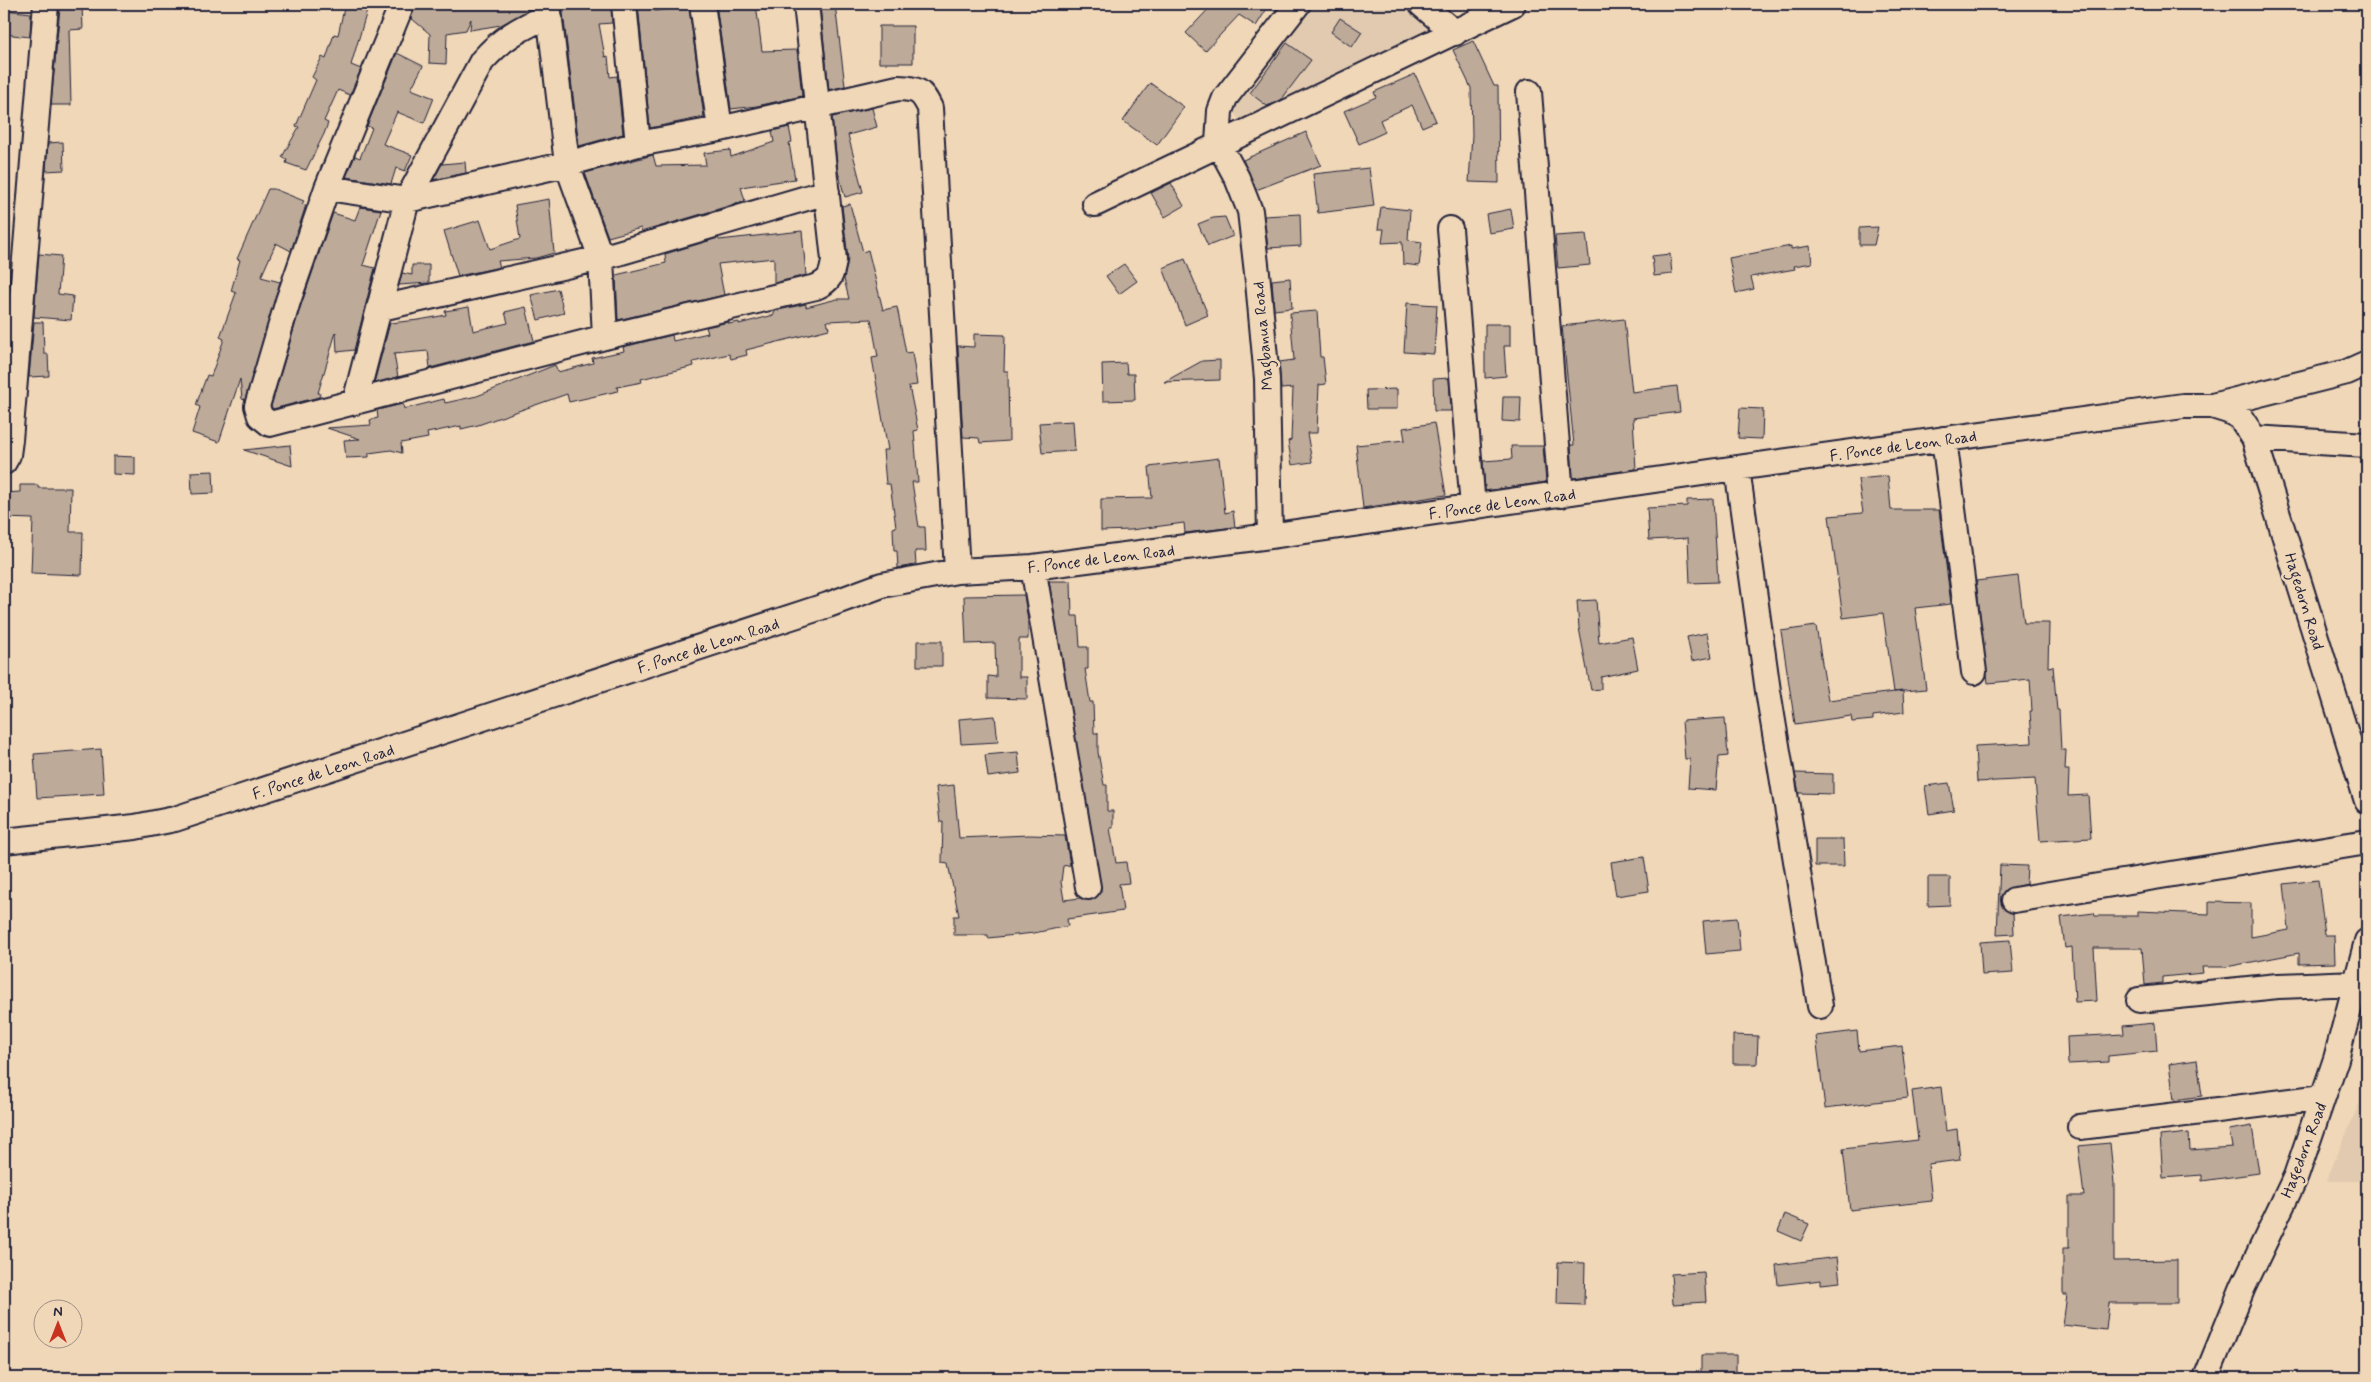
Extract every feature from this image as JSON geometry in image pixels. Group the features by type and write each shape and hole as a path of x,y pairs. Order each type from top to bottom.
{"street":[{"path":"4,462 10,440 46,4"},
{"path":"402,4 328,188 288,302 258,406 260,416 270,424 605,337 816,288 827,282 832,273 834,260 819,106 806,4"},
{"path":"624,4 638,144"},
{"path":"702,4 720,129"},
{"path":"1218,143 1220,111 1225,98 1298,4"},
{"path":"1420,4 1455,33"},
{"path":"1095,204 1218,143 1455,33 1513,4"},
{"path":"355,402 407,200 482,61 499,42 549,9 567,164 601,258 605,337"},
{"path":"328,188 407,200 567,164 638,144 720,129 898,88 915,89 924,96 930,108 957,571"},
{"path":"1529,92 1561,495"},
{"name":"Magbanua Road","path":"1218,143 1237,178 1250,211 1267,379 1270,536"},
{"path":"380,308 601,258 827,192"},
{"path":"1450,229 1473,507"},
{"name":"F. Ponce de Leon Road","path":"4,841 135,827 175,819 819,608 882,585 957,571 1033,567 1270,536 2183,406 2220,408 2347,372 2367,364"},
{"name":"Hagedorn Road","path":"2220,408 2240,417 2254,438 2367,801"},
{"path":"2254,438 2367,445"},
{"path":"1944,439 1974,672"},
{"path":"1737,468 1768,691 1820,1006"},
{"path":"1033,567 1088,887"},
{"path":"2014,900 2367,842"},
{"name":"Hagedorn Road","path":"2206,1378 2243,1286 2296,1176 2323,1098 2357,1017 2357,982 2367,941"},
{"path":"2139,1000 2278,986 2357,982"},
{"path":"2080,1127 2323,1098"}],"shaded area":[{"path":"1312,4 1410,4 1435,25 1245,126 1234,113 1238,96"},
{"path":"2367,1083 2367,1181 2326,1181 2366,1088"}],"building":[{"path":"345,4 369,4 351,65 361,69 350,95 338,90 324,121 328,123 324,134 306,170 286,163 287,160 282,157 299,127 296,126 316,80 312,77 322,57 326,59 334,34 338,35"},
{"path":"415,4 535,4 534,7 501,25 470,30 471,19 466,30 447,33 446,64 429,63 430,34 411,18"},
{"path":"562,4 611,4 612,23 599,24 605,57 608,56 610,77 617,76 623,134 579,146"},
{"path":"638,4 654,4 655,11 689,7 704,117 650,128"},
{"path":"716,4 756,4 762,51 797,50 802,96 757,106 731,109"},
{"path":"835,4 845,86 829,90 820,6"},
{"path":"1213,4 1270,4 1256,26 1239,15 1205,51 1186,33"},
{"path":"82,5 83,29 69,30 71,105 51,105 60,7"},
{"path":"5,10 31,13 30,37 4,34"},
{"path":"1340,18 1362,32 1352,47 1331,32"},
{"path":"879,26 913,26 913,63 879,63"},
{"path":"1473,41 1494,86 1498,86 1499,183 1469,182 1472,135 1471,88 1453,50"},
{"path":"1287,43 1311,60 1281,100 1267,106 1250,93"},
{"path":"397,53 423,66 411,89 434,98 424,123 397,112 383,144 412,155 405,171 396,168 391,184 346,177 355,156 360,158 372,128 367,126"},
{"path":"1415,74 1436,121 1422,127 1412,105 1380,120 1385,132 1359,144 1344,111 1376,97 1374,92"},
{"path":"1150,83 1184,107 1157,145 1123,121"},
{"path":"872,108 877,127 848,135 863,192 845,197 838,172 832,117"},
{"path":"789,127 792,142 789,143 795,179 741,187 745,201 642,232 641,228 608,237 585,173 653,155 656,166 706,165 704,153 730,150 731,157 774,142 772,131"},
{"path":"1306,132 1321,165 1256,190 1243,160"},
{"path":"63,142 64,170 46,171 48,143"},
{"path":"465,162 466,173 433,180 442,164"},
{"path":"1369,168 1374,206 1318,213 1313,174"},
{"path":"1171,183 1184,206 1165,217 1151,193"},
{"path":"268,189 274,189 304,201 302,204 306,205 291,251 276,243 261,277 280,282 245,400 242,399 240,379 219,442 192,433 200,407 196,405 207,375 211,376 224,339 220,337 236,293 231,291 240,260 237,259"},
{"path":"549,199 554,253 536,258 498,261 500,267 458,276 444,231 480,220 490,249 520,239 515,205"},
{"path":"850,204 863,252 868,250 883,310 897,307 906,353 912,352 917,385 909,386 918,430 914,431 918,482 912,482 919,527 925,527 926,551 915,551 916,565 898,568 897,551 894,551 893,528 896,527 890,484 886,484 883,450 888,450 872,358 878,357 871,319 827,321 829,329 746,350 747,355 731,359 729,354 693,362 694,366 641,379 642,382 617,387 618,391 569,402 567,394 478,425 461,429 461,426 427,433 428,438 401,443 402,453 391,450 369,453 369,457 346,458 344,440 360,439 327,428 371,425 370,420 378,418 377,410 403,404 404,409 444,399 445,403 477,396 555,365 558,372 593,363 592,358 624,351 623,347 672,335 673,341 708,333 706,327 729,322 729,324 739,322 739,324 774,315 774,311 806,304 806,307 837,299 849,299 844,279 848,259 842,206"},
{"path":"360,207 381,210 363,265 375,268 354,350 337,352 336,332 318,393 320,393 319,397 273,409 271,406 301,305 333,213 355,220"},
{"path":"1381,207 1410,210 1408,240 1422,242 1419,266 1403,264 1402,242 1382,243 1384,229 1378,229"},
{"path":"1511,209 1514,229 1489,233 1486,214"},
{"path":"1300,214 1301,246 1268,248 1264,216"},
{"path":"1225,217 1233,236 1208,246 1198,224 1213,218"},
{"path":"1878,227 1874,245 1859,245 1859,228"},
{"path":"802,231 806,275 774,283 774,258 718,264 724,295 618,320 616,275 666,263 665,254 718,238 719,240"},
{"path":"1586,234 1590,265 1558,268 1555,236"},
{"path":"1791,246 1791,249 1810,246 1812,263 1794,266 1795,269 1751,277 1754,289 1736,293 1729,258"},
{"path":"39,254 61,256 58,294 73,296 71,320 34,317"},
{"path":"1670,254 1672,274 1654,276 1652,256"},
{"path":"1185,259 1208,315 1185,325 1163,268"},
{"path":"1124,264 1137,281 1119,294 1106,276"},
{"path":"412,265 429,265 429,283 399,285 402,273 412,275"},
{"path":"1290,278 1292,308 1274,310 1272,280"},
{"path":"558,289 564,313 538,320 531,295"},
{"path":"1407,303 1437,305 1434,354 1404,352"},
{"path":"469,307 473,331 508,323 505,312 526,307 534,341 430,368 428,351 394,354 398,377 374,383 390,323 446,315 445,311"},
{"path":"1317,311 1320,357 1323,357 1326,384 1319,385 1317,433 1307,433 1312,462 1292,465 1288,441 1291,440 1293,388 1281,389 1279,362 1294,360 1290,313"},
{"path":"1624,319 1632,392 1677,386 1680,412 1633,418 1636,469 1573,478 1571,445 1574,445 1562,326"},
{"path":"34,322 43,322 44,354 48,354 49,376 29,377"},
{"path":"1485,324 1510,324 1510,346 1504,346 1506,376 1485,378"},
{"path":"974,334 1005,335 1004,371 1008,371 1009,441 980,443 979,438 963,437 958,346 974,347"},
{"path":"1220,360 1220,380 1164,382 1202,361"},
{"path":"1126,363 1127,374 1134,374 1135,400 1103,401 1102,364"},
{"path":"1449,378 1451,411 1434,411 1433,379"},
{"path":"1397,389 1397,409 1367,409 1366,390"},
{"path":"1503,397 1521,397 1520,422 1502,421"},
{"path":"1740,408 1763,409 1762,439 1738,438"},
{"path":"1073,421 1075,451 1042,453 1039,423"},
{"path":"1434,423 1446,495 1363,508 1356,445 1405,440 1403,428"},
{"path":"290,445 292,466 244,450"},
{"path":"1511,446 1543,446 1546,482 1485,491 1483,461 1512,459"},
{"path":"113,456 135,457 135,475 113,474"},
{"path":"1219,458 1225,513 1233,511 1235,527 1185,533 1184,523 1131,530 1101,531 1101,499 1152,498 1149,467"},
{"path":"213,471 214,493 192,494 191,472"},
{"path":"1888,476 1891,510 1939,510 1951,604 1915,608 1926,689 1894,692 1883,613 1843,618 1829,516 1863,513 1858,479"},
{"path":"20,485 38,485 38,488 71,488 70,532 83,532 82,575 31,573 33,519 4,518 4,493 20,492"},
{"path":"1713,499 1718,582 1690,583 1688,538 1649,540 1647,508 1687,506 1687,500"},
{"path":"2018,576 2024,623 2049,623 2048,667 2053,666 2057,710 2059,710 2061,750 2066,750 2065,770 2069,770 2068,796 2088,795 2091,838 2040,841 2035,779 1977,782 1975,746 2032,743 2030,679 1988,683 1976,581"},
{"path":"1049,581 1071,581 1072,616 1078,616 1080,647 1088,647 1088,669 1085,669 1090,702 1093,702 1094,733 1098,733 1098,752 1104,785 1107,785 1107,811 1113,811 1113,828 1110,828 1116,863 1126,862 1129,883 1119,884 1123,911 1067,919 1068,926 1034,933 988,938 988,935 954,935 954,916 959,916 948,864 942,863 943,821 940,822 936,787 954,785 959,838 1029,835 1065,836 1070,865 1063,866 1061,882 1064,900 1080,898 1091,900 1097,897 1101,891"},
{"path":"1024,595 1028,621 1028,639 1019,639 1019,677 1027,677 1027,699 988,698 988,676 996,677 995,643 966,644 964,596"},
{"path":"1596,600 1599,643 1632,637 1638,669 1601,677 1601,689 1591,690 1579,628 1577,601"},
{"path":"1816,626 1828,700 1903,691 1904,712 1873,716 1873,720 1852,722 1851,716 1795,724 1781,631"},
{"path":"1707,633 1712,657 1692,661 1687,637"},
{"path":"917,641 942,641 942,666 917,666"},
{"path":"995,716 998,742 961,744 959,719"},
{"path":"1725,718 1728,756 1719,757 1716,790 1688,788 1690,759 1685,759 1682,721"},
{"path":"101,749 104,794 37,798 34,754"},
{"path":"1018,752 1020,773 988,777 985,755"},
{"path":"1795,773 1833,774 1833,794 1799,793"},
{"path":"1949,783 1954,810 1929,814 1925,786"},
{"path":"1815,839 1843,839 1844,866 1815,866"},
{"path":"1644,857 1649,891 1616,896 1611,862"},
{"path":"2000,865 2027,866 2026,884 2006,889 2001,896 2003,908 2013,913 2014,934 1997,935"},
{"path":"1928,877 1950,877 1950,905 1928,906"},
{"path":"2318,880 2325,935 2334,935 2335,963 2299,964 2299,953 2226,967 2202,967 2203,973 2162,977 2162,983 2145,985 2142,948 2094,948 2097,1001 2075,1002 2072,947 2065,948 2061,917 2094,913 2095,916 2138,916 2138,911 2209,914 2209,902 2251,903 2251,937 2289,930 2284,884"},
{"path":"1737,918 1740,951 1706,954 1703,921"},
{"path":"2010,940 2013,973 1982,975 1980,942"},
{"path":"2155,1023 2157,1051 2108,1056 2108,1062 2068,1064 2067,1037 2124,1034 2123,1026"},
{"path":"1857,1031 1859,1051 1902,1046 1908,1098 1825,1108 1816,1036"},
{"path":"1733,1035 1758,1036 1757,1064 1733,1064"},
{"path":"2197,1060 2202,1096 2174,1100 2169,1064"},
{"path":"1941,1087 1946,1131 1957,1129 1960,1160 1928,1164 1932,1201 1850,1210 1843,1149 1918,1140 1912,1091"},
{"path":"2252,1126 2259,1173 2202,1181 2202,1175 2163,1178 2160,1136 2189,1133 2190,1150 2232,1147 2229,1130"},
{"path":"2110,1143 2114,1183 2114,1261 2177,1260 2177,1303 2109,1303 2106,1330 2063,1325 2067,1295 2063,1295 2063,1248 2069,1248 2069,1196 2084,1196 2078,1146"},
{"path":"1785,1214 1809,1224 1801,1241 1778,1231"},
{"path":"1837,1257 1840,1282 1821,1284 1821,1280 1778,1285 1776,1265"},
{"path":"1558,1262 1585,1263 1584,1305 1557,1304"},
{"path":"1704,1272 1706,1302 1673,1304 1671,1274"},
{"path":"1701,1355 1736,1355 1736,1375 1701,1375"}]}
